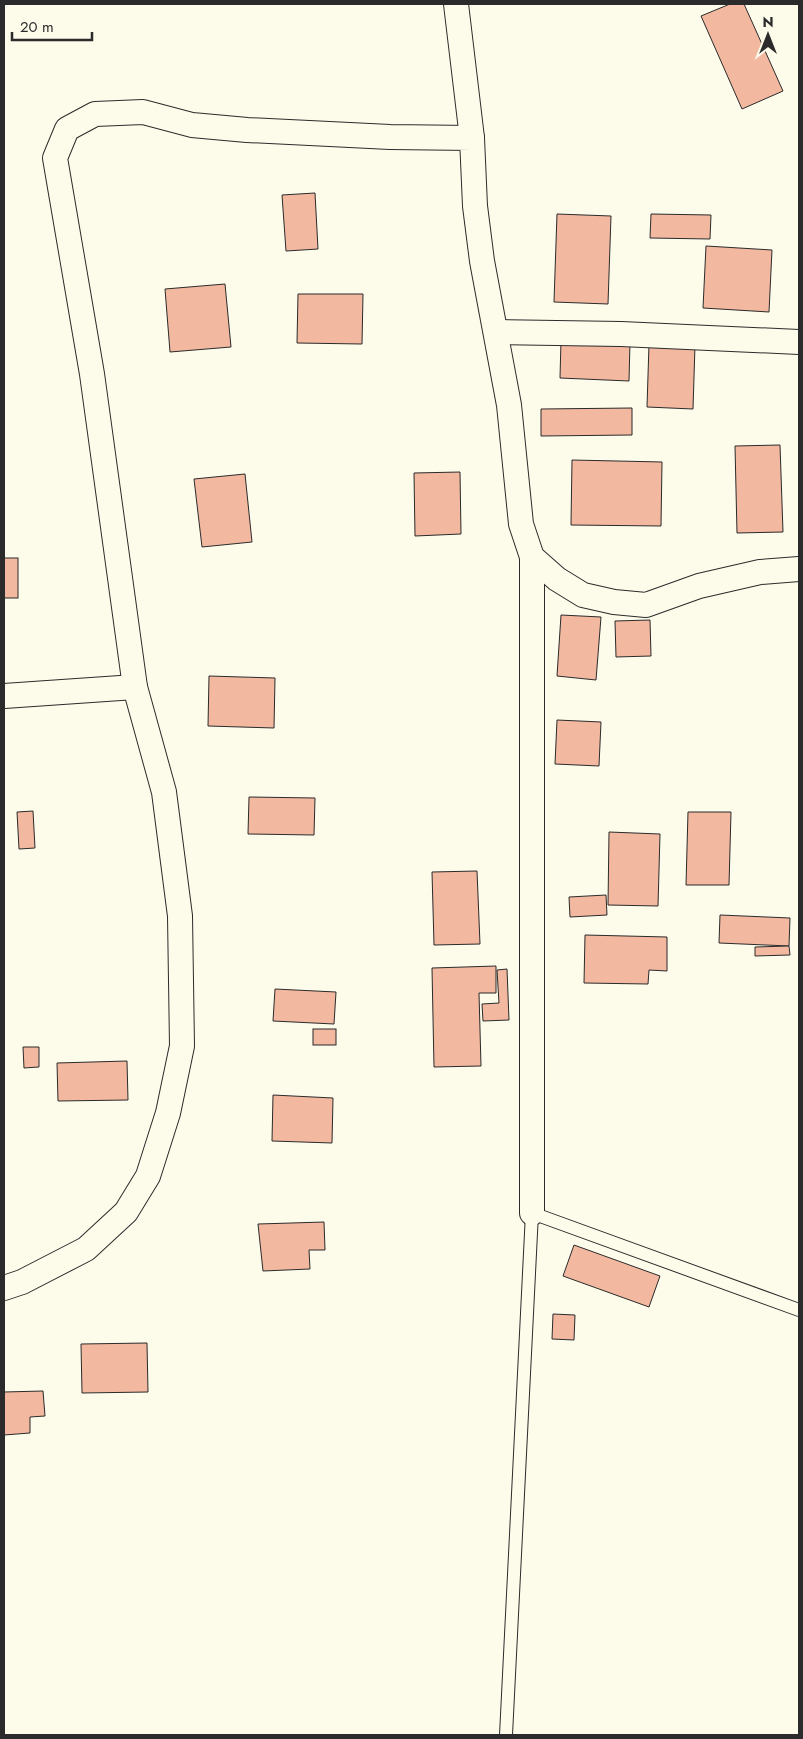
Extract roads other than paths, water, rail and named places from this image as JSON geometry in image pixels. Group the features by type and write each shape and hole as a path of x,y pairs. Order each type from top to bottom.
{"street":[{"path":"456,4 472,138 475,206 482,261 509,405 521,524 532,557 532,1213"},
{"path":"4,1288 22,1282 86,1248 126,1212 148,1176 170,1103 182,1046 180,916 164,792 136,687 92,374 55,158 67,128 95,114 143,112 192,124 247,130 390,137 472,138"},
{"path":"496,332 621,334 799,342"},
{"path":"532,557 557,579 583,595 614,602 646,605 700,586 751,574 799,569"},
{"path":"4,696 136,687"}],"lane":[{"path":"506,1735 532,1213 799,1310"}]}
